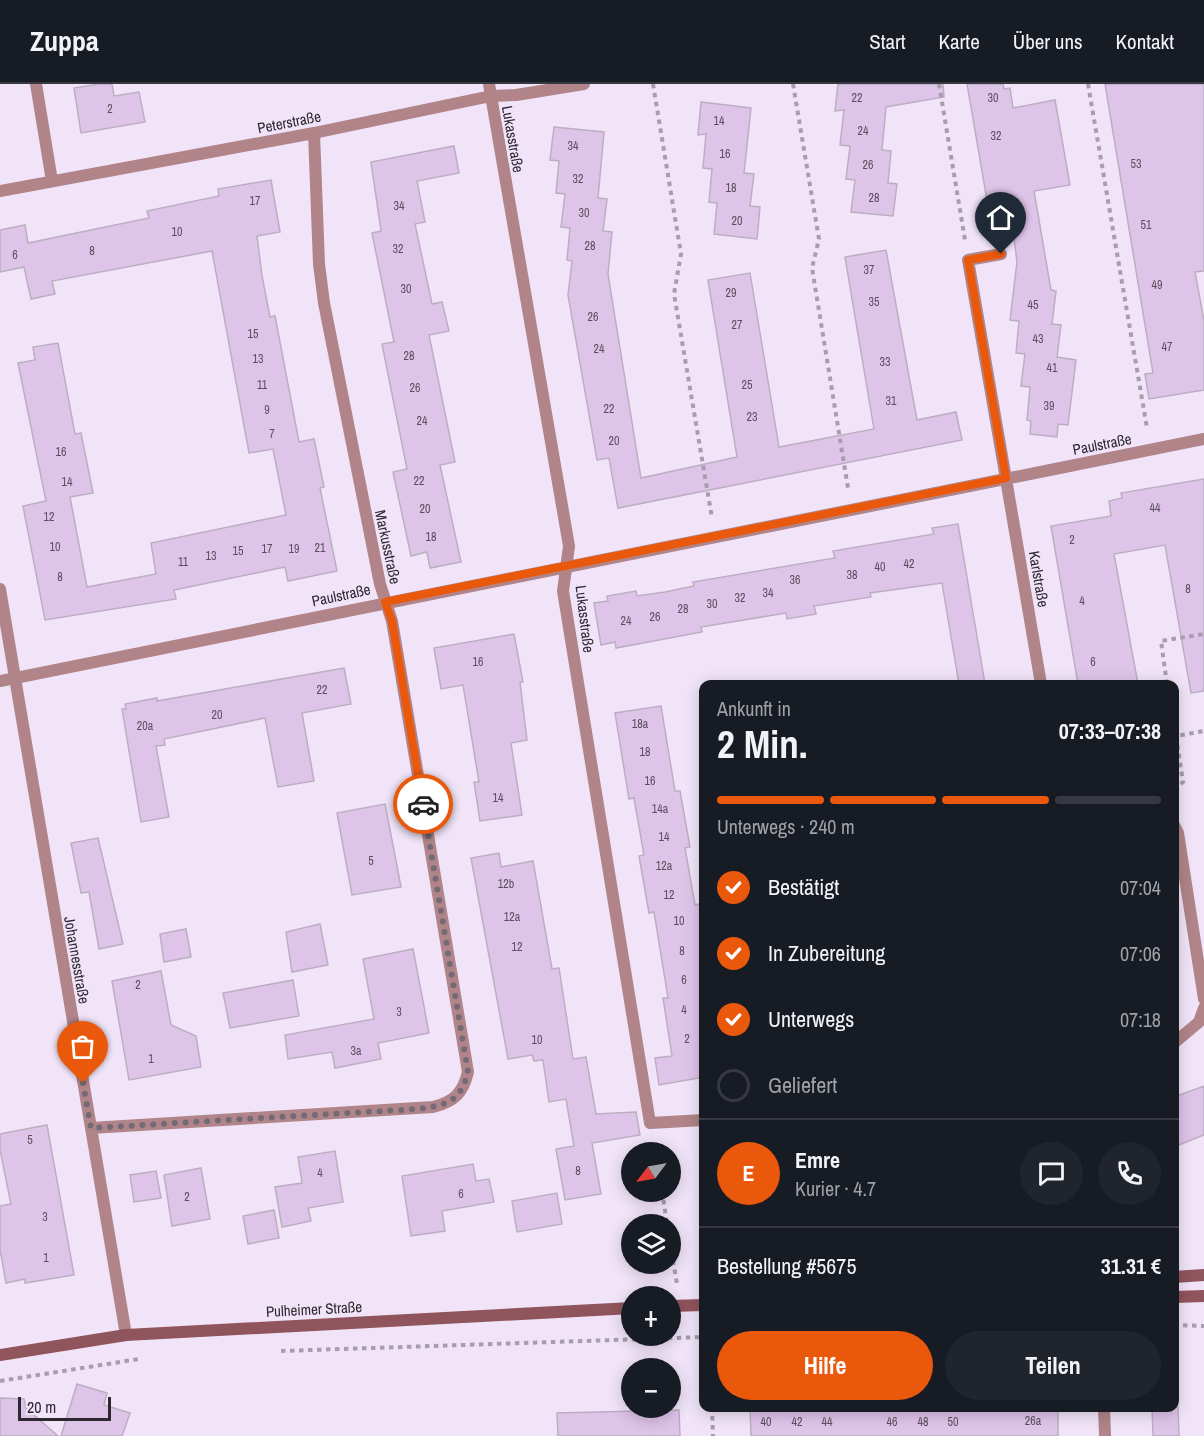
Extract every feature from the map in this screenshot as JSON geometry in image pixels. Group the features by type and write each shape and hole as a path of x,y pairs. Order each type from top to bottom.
{"main road":[{"path":"1179,1277 1204,1275"},
{"path":"1179,1297 1204,1296"},
{"path":"681,1306 699,1305"},
{"name":"Pulheimer Straße","path":"0,1355 126,1335 621,1309"}],"street":[{"path":"36,84 52,181"},
{"name":"Peterstraße","path":"0,191 314,133 490,90 516,95 584,84"},
{"name":"Lukasstraße","path":"490,90 569,546 563,591 650,1123 699,1120"},
{"name":"Markusstraße","path":"91,1128 417,1109 449,1103 459,1095 468,1072 392,621 385,602 324,303 319,264 314,133"},
{"path":"1001,254 968,260 1006,478"},
{"name":"Paulstraße","path":"0,681 1204,439"},
{"name":"Karlstraße","path":"1006,478 1040,680"},
{"name":"Johannesstraße","path":"0,589 126,1335"},
{"path":"1179,839 1204,999"},
{"path":"1179,1039 1202,1025 1204,1008"},
{"path":"1104,1412 1105,1436"}],"path":[{"path":"653,84 681,254 674,294 715,536"},
{"path":"793,84 819,239 812,268 851,509"},
{"path":"939,84 968,260"},
{"path":"1088,84 1150,450"},
{"path":"1166,680 1161,641 1204,634"},
{"path":"1179,735 1204,731"},
{"path":"1179,756 1183,782 1179,786"},
{"path":"1179,1325 1204,1326"},
{"path":"278,1351 699,1337"},
{"path":"0,1381 148,1357"},
{"path":"712,1412 713,1436"}],"building":[{"path":"112,84 114,96 139,92 145,122 81,133 74,88"},
{"path":"838,84 943,84 944,97 886,107 882,150 891,151 888,183 897,184 893,216 851,212 855,180 846,179 850,146 840,145 844,110 835,111"},
{"path":"967,84 1003,84 1004,89 1010,88 1013,108 1055,100 1070,185 1034,191 1051,290 1056,291 1052,324 1061,325 1057,357 1076,360 1068,425 1058,424 1057,437 1030,434 1031,421 1027,420 1030,387 1021,386 1025,354 1016,353 1019,321 1010,320 1017,262 1013,230 1005,232 1005,228 996,227 991,199 987,200"},
{"path":"1105,84 1204,84 1204,271 1195,272 1204,321 1204,390 1149,399 1145,374 1153,373"},
{"path":"701,102 751,108 744,173 754,174 750,206 760,207 757,239 714,234 717,203 709,202 712,169 703,168 706,134 698,135"},
{"path":"554,127 604,132 598,198 607,199 603,231 612,232 608,274 641,478 737,457 708,280 750,273 779,447 874,429 845,257 886,250 917,420 956,412 962,440 618,508 609,458 597,460 568,295 572,261 567,260 570,228 561,227 565,194 556,193 559,161 550,160"},
{"path":"454,146 459,173 417,181 425,222 415,224 432,304 442,302 449,331 429,335 455,462 440,465 461,562 430,568 427,552 411,556 393,472 407,469 382,344 394,342 372,233 381,231 371,162"},
{"path":"271,180 280,232 257,236 262,276 270,317 275,316 299,442 314,439 324,487 320,488 337,571 288,581 285,567 174,590 176,599 45,620 23,506 46,501 18,363 35,360 33,347 58,343 75,434 81,433 93,493 70,497 87,587 156,574 151,543 286,515 273,449 249,453 212,251 52,281 55,294 31,299 24,267 0,272 0,230 25,225 28,243 149,218 147,211 219,196 218,189"},
{"path":"1204,479 1204,691 1191,693 1165,545 1114,554 1137,680 1077,680 1051,526 1111,516 1109,501 1122,498 1121,493"},
{"path":"958,524 984,680 958,680 942,583 870,593 871,597 814,606 816,614 787,619 786,613 701,627 702,632 616,648 615,642 601,645 594,603 608,601 607,596 636,591 637,596 665,592 694,586 693,582 835,558 833,551 934,534 932,528"},
{"path":"514,634 523,682 520,682 527,740 511,743 522,815 480,821 474,782 479,782 463,685 441,689 434,648"},
{"path":"344,668 351,704 302,713 314,781 278,787 265,718 164,739 165,745 156,746 169,817 141,822 122,709 126,709 125,704 157,698 157,701"},
{"path":"661,706 675,791 680,791 690,847 685,848 695,905 699,904 699,1078 659,1085 655,1058 672,1056 663,998 668,998 654,912 649,913 639,856 644,855 634,798 629,799 615,713"},
{"path":"385,804 401,887 352,895 337,813"},
{"path":"98,838 123,944 99,949 89,892 81,893 71,843"},
{"path":"499,853 501,867 533,861 552,969 559,968 573,1059 586,1057 596,1114 636,1112 640,1135 592,1143 601,1194 565,1200 556,1149 574,1146 566,1099 549,1102 543,1060 534,1061 532,1055 508,1059 471,858"},
{"path":"320,924 328,965 292,972 286,932"},
{"path":"186,929 191,957 164,962 160,934"},
{"path":"413,949 429,1033 378,1043 381,1059 335,1068 332,1052 288,1059 285,1035 374,1019 363,959"},
{"path":"161,971 171,1025 196,1036 201,1067 129,1080 112,981"},
{"path":"293,980 299,1016 230,1028 223,993"},
{"path":"1204,1086 1204,1135 1179,1145 1179,1095"},
{"path":"47,1125 74,1275 25,1283 25,1279 6,1283 0,1249 0,1206 11,1204 0,1150 0,1134"},
{"path":"335,1151 343,1202 308,1208 311,1221 282,1227 275,1187 302,1183 298,1157"},
{"path":"473,1164 476,1181 489,1179 494,1202 442,1211 445,1231 411,1236 402,1176"},
{"path":"201,1168 210,1219 172,1226 164,1175"},
{"path":"156,1171 161,1198 134,1202 130,1175"},
{"path":"557,1193 562,1224 517,1232 512,1201"},
{"path":"274,1210 279,1238 248,1244 243,1216"},
{"path":"77,1384 107,1393 104,1405 130,1413 122,1436 61,1436"},
{"path":"0,1398 24,1399 26,1408 58,1436 0,1436"},
{"path":"621,1411 621,1418 679,1418 680,1436 558,1436 557,1413"},
{"path":"750,1412 1058,1412 1058,1436 751,1436"},
{"path":"1152,1412 1178,1412 1179,1436 1153,1436"}],"way so far":[{"path":"83,1083 91,1128 417,1109 449,1103 459,1095 468,1072 423,804"}],"route":[{"path":"423,804 392,621 385,602 1006,478 968,260 1001,254"}]}
